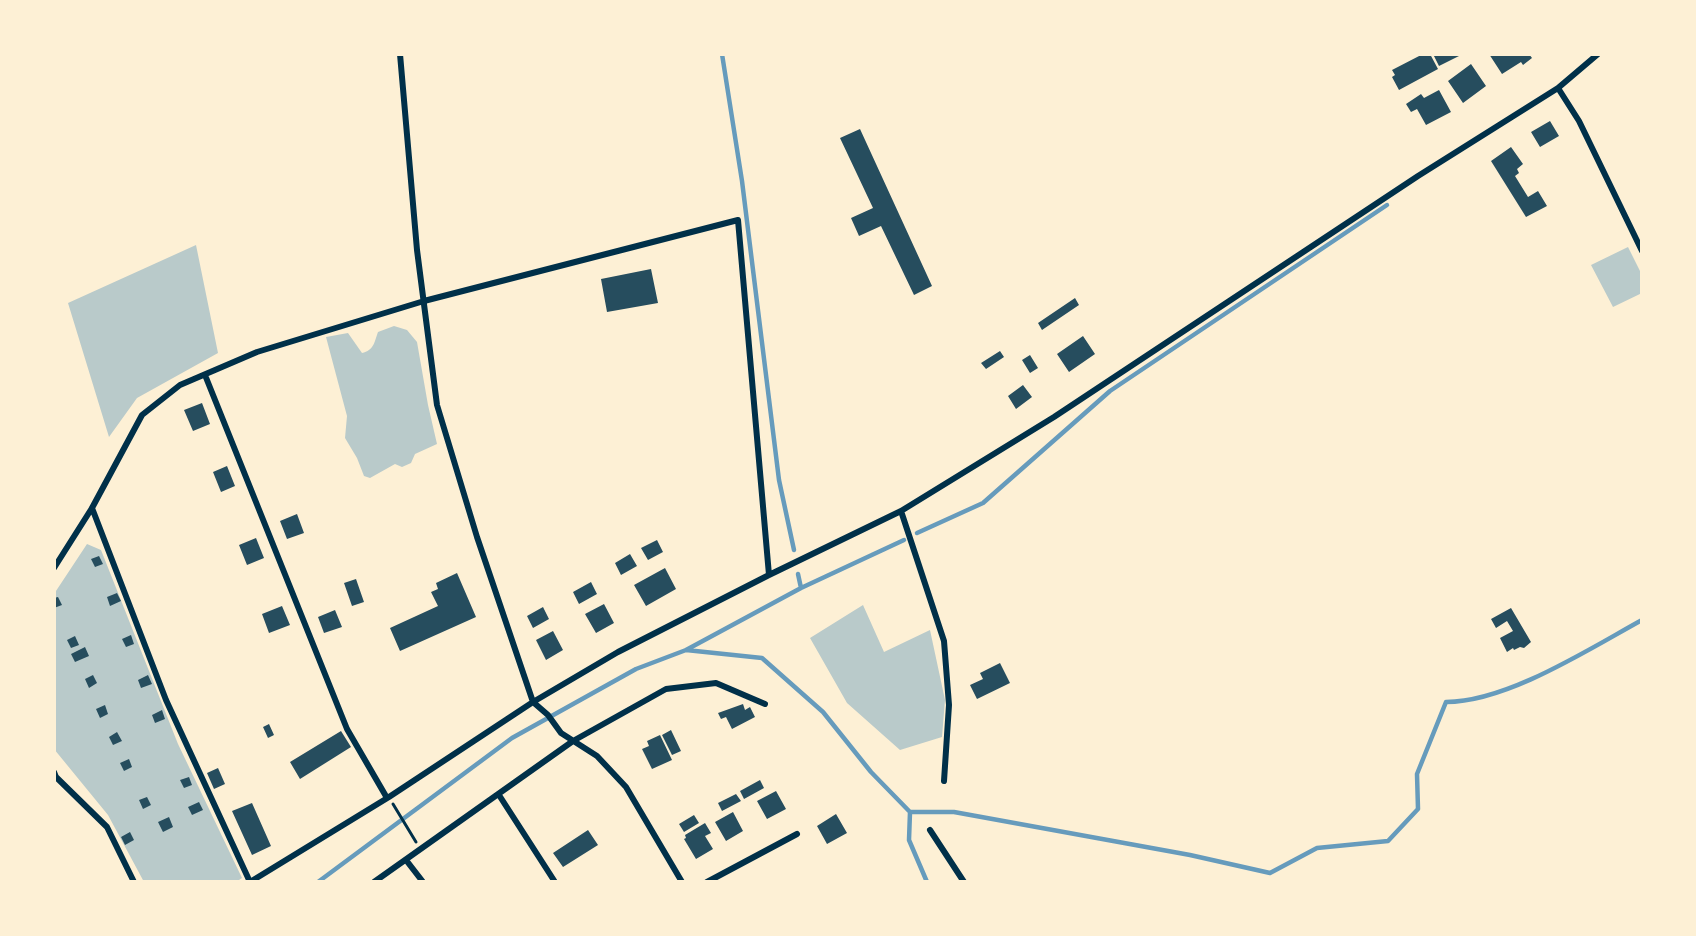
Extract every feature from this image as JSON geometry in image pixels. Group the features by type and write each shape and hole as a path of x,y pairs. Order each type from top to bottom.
{"street":[{"path":"400,54 417,250 437,405 477,537 533,702 548,715 554,725 573,741 597,756 626,787 682,882"},
{"path":"92,508 165,700 250,882 387,798 533,702 618,652 901,511 1054,417 1418,176 1558,88 1598,54"},
{"path":"1558,88 1579,121 1642,250"},
{"path":"54,568 92,508 142,415 180,385 257,352 424,301 738,220 769,575"},
{"path":"206,375 347,729 387,798"},
{"path":"901,511 944,641 949,705 944,781"},
{"path":"374,882 573,741 666,689 716,683 765,704"},
{"path":"54,772 56,777 107,827 134,882"},
{"path":"499,795 555,882"},
{"path":"930,830 964,882"},
{"path":"706,882 797,834"},
{"path":"406,860 423,882"}],"path":[{"path":"398,812 421,850"}],"shaded area":[{"path":"196,245 218,353 137,398 109,437 68,303"},
{"path":"1628,247 1642,275 1642,293 1613,307 1591,265"},
{"path":"394,326 407,330 417,342 437,444 415,454 411,463 402,467 395,464 370,478 364,476 345,438 347,416 326,337 348,333 362,353 371,348 378,332"},
{"path":"87,544 101,550 178,744 242,878 236,882 144,882 108,815 54,749 54,594"},
{"path":"863,605 884,652 930,630 945,700 942,737 900,750 847,703 810,638"}],"building":[{"path":"1423,54 1430,54 1438,69 1399,90 1392,77 1395,75 1392,70"},
{"path":"1433,54 1463,54 1439,66"},
{"path":"1489,54 1529,54 1532,58 1523,65 1521,62 1502,74"},
{"path":"1471,64 1486,86 1463,103 1448,81"},
{"path":"1439,90 1451,112 1426,125 1417,109 1411,112 1406,104 1421,94 1424,98"},
{"path":"1550,121 1559,136 1540,147 1531,132"},
{"path":"860,129 932,286 914,295 881,226 859,236 851,218 873,208 840,138"},
{"path":"1511,147 1523,164 1517,169 1519,173 1515,176 1528,197 1538,191 1547,206 1526,217 1491,161"},
{"path":"651,269 658,303 607,312 601,279"},
{"path":"1075,298 1079,305 1042,330 1038,323"},
{"path":"1083,336 1095,354 1069,372 1057,354"},
{"path":"1000,351 1004,357 986,369 981,363"},
{"path":"1030,355 1038,368 1030,373 1022,360"},
{"path":"1023,385 1032,397 1016,409 1008,396"},
{"path":"202,403 210,424 193,431 184,410"},
{"path":"227,466 235,486 221,492 213,472"},
{"path":"297,514 304,533 287,539 280,521"},
{"path":"256,538 264,558 247,565 239,545"},
{"path":"657,540 663,552 648,560 641,548"},
{"path":"630,554 637,566 621,575 615,563"},
{"path":"99,556 103,564 95,567 91,559"},
{"path":"665,568 676,589 646,606 634,585"},
{"path":"457,573 476,617 400,651 390,628 438,606 431,592 438,589 436,583"},
{"path":"356,579 364,602 352,606 344,583"},
{"path":"591,582 597,594 579,604 573,592"},
{"path":"117,593 121,601 110,606 107,597"},
{"path":"58,597 62,605 54,608 54,598"},
{"path":"604,604 614,623 596,633 585,614"},
{"path":"282,606 290,625 269,633 262,614"},
{"path":"543,607 549,619 533,628 527,616"},
{"path":"1511,608 1531,642 1524,648 1514,650 1513,648 1507,652 1500,638 1513,631 1507,621 1496,628 1491,619"},
{"path":"335,610 342,627 324,633 318,617"},
{"path":"553,631 563,650 546,660 536,640"},
{"path":"131,635 134,644 126,647 122,639"},
{"path":"75,636 79,645 71,648 67,640"},
{"path":"85,647 89,656 75,662 71,654"},
{"path":"1000,663 1010,683 977,699 970,685 983,679 980,673"},
{"path":"93,675 97,683 89,688 85,679"},
{"path":"148,675 152,684 141,688 138,680"},
{"path":"743,704 745,710 750,707 755,717 732,729 726,717 721,719 718,713"},
{"path":"105,705 108,714 100,718 96,709"},
{"path":"162,710 165,719 155,723 152,715"},
{"path":"269,724 274,735 268,738 263,727"},
{"path":"671,730 681,751 672,755 662,735"},
{"path":"341,731 351,747 300,779 290,762"},
{"path":"117,732 122,741 113,745 109,737"},
{"path":"660,735 672,760 652,769 642,749 649,746 647,741"},
{"path":"129,759 132,767 124,771 120,763"},
{"path":"218,768 225,784 214,789 207,773"},
{"path":"189,777 192,785 184,788 180,780"},
{"path":"760,780 764,788 744,799 740,791"},
{"path":"776,791 786,809 767,819 757,801"},
{"path":"736,794 741,801 722,811 718,803"},
{"path":"147,797 151,805 143,809 139,800"},
{"path":"199,802 203,810 192,815 188,807"},
{"path":"252,803 271,846 252,855 232,811"},
{"path":"733,812 743,831 726,841 715,822"},
{"path":"836,814 847,833 827,844 817,826"},
{"path":"694,815 699,823 684,832 679,824"},
{"path":"169,817 173,827 163,832 158,822"},
{"path":"705,823 711,833 705,836 713,849 696,859 684,839 685,835"},
{"path":"588,830 598,845 563,867 553,853"},
{"path":"130,832 134,840 125,845 121,837"}],"waterway":[{"path":"722,54 742,181 779,480 794,550"},
{"path":"917,533 983,503 1110,391 1387,205"},
{"path":"801,588 904,540"},
{"path":"686,650 801,588 798,574"},
{"path":"318,882 512,738 636,669 686,650 762,658 823,712 871,772 910,812 954,812 1190,855 1270,873 1317,848 1388,841 1418,809 1417,774 1446,702 1470,700 1521,684 1573,659 1642,620"},
{"path":"910,812 909,840 927,882"}]}
